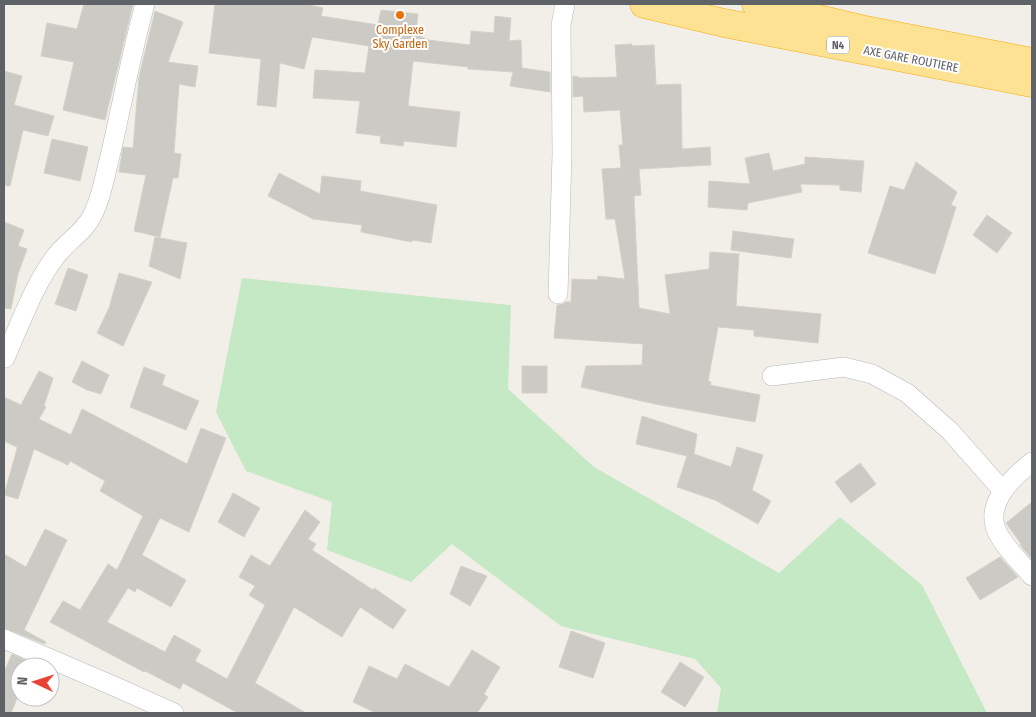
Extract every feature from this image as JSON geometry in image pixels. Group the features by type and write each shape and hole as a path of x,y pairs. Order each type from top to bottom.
{"highway":[{"name":"AXE GARE ROUTIERE","path":"644,4 724,23 795,18 1032,62"},
{"name":"AXE GARE ROUTIERE","path":"756,4 795,18 974,70 1032,83"}],"street":[{"path":"5,358 40,281 55,257 87,225 94,214 100,197 132,53 145,4"},
{"path":"558,294 562,154 561,25 565,4"},
{"path":"772,376 844,367 872,374 907,393 950,431 1003,491"},
{"path":"1032,462 1003,491 994,514 995,527 1002,539 1032,576"},
{"path":"4,640 174,713"}],"green space":[{"path":"242,278 511,305 508,389 594,467 779,573 840,517 922,585 987,713 717,713 721,688 695,659 561,626 452,544 411,582 327,550 332,502 246,471 216,412"}],"building":[{"path":"84,4 133,4 105,120 63,110 74,62 41,56 47,23 77,29"},
{"path":"215,4 305,4 323,8 321,16 378,25 381,10 418,14 416,34 428,40 470,45 471,31 494,33 495,16 511,18 509,41 521,40 522,68 550,72 550,92 510,86 513,72 468,69 468,67 413,61 408,106 460,112 456,147 404,141 403,146 380,143 381,136 356,133 360,101 313,98 315,70 365,73 369,46 312,37 304,69 280,63 276,107 257,105 261,59 209,53"},
{"path":"155,11 183,22 168,62 198,66 195,87 179,84 174,153 181,154 178,178 173,178 160,237 134,231 146,175 119,172 123,147 133,148 139,77"},
{"path":"632,44 632,46 654,45 656,85 681,84 682,149 710,147 711,165 639,169 641,195 634,196 639,308 670,314 665,275 709,269 710,252 739,254 736,306 821,314 818,343 754,336 754,330 718,327 708,381 711,382 710,385 760,395 755,422 655,404 581,387 586,366 642,365 643,344 554,338 557,305 571,302 572,279 597,280 598,276 625,279 615,219 606,219 602,169 621,168 619,145 623,145 620,110 584,112 583,96 573,97 573,76 579,78 617,77 615,45"},
{"path":"4,71 22,76 14,105 54,116 48,136 23,130 10,186 4,185"},
{"path":"52,139 88,147 80,181 44,173"},
{"path":"769,153 773,171 805,164 805,157 864,161 861,192 840,190 840,185 800,184 802,192 748,203 747,210 708,207 709,181 750,184 745,158"},
{"path":"916,162 957,192 951,205 956,207 935,274 868,253 890,186 904,190"},
{"path":"279,173 320,194 322,176 361,181 360,191 437,205 431,243 412,240 412,242 361,232 362,225 313,219 268,196"},
{"path":"987,215 1012,233 997,253 973,235"},
{"path":"4,222 24,230 18,246 27,249 18,274 11,309 4,308"},
{"path":"733,231 794,239 791,258 731,250"},
{"path":"155,237 187,243 180,279 149,266"},
{"path":"68,268 88,275 76,311 55,304"},
{"path":"119,273 152,282 123,346 97,333 109,308"},
{"path":"82,361 109,375 101,394 87,390 72,382"},
{"path":"522,366 547,366 547,393 522,393"},
{"path":"144,367 165,375 162,385 199,401 186,430 130,407"},
{"path":"39,371 53,378 44,406 46,407 39,419 71,435 82,409 187,464 201,428 226,438 189,532 160,518 142,555 186,580 171,607 137,588 135,592 128,588 107,622 165,652 174,635 201,650 195,661 227,679 265,605 249,595 255,586 239,577 251,555 270,566 305,510 320,522 308,539 316,544 312,550 406,610 393,629 360,607 342,637 294,607 255,683 306,713 238,713 183,683 180,689 144,672 50,622 63,601 80,610 108,564 117,570 143,516 100,491 105,481 70,461 68,465 34,449 18,499 4,495 17,447 4,441 4,397 21,405"},
{"path":"642,416 697,434 694,454 731,467 737,447 763,455 752,490 771,501 758,524 715,500 677,487 687,456 636,444"},
{"path":"860,463 876,484 851,503 835,482"},
{"path":"233,493 260,508 244,537 218,522"},
{"path":"1032,502 1032,559 1020,545 1006,523"},
{"path":"45,529 67,540 24,630 46,642 45,644 4,628 4,554 26,567"},
{"path":"1000,557 1018,577 980,600 966,578"},
{"path":"461,566 487,576 470,606 450,594"},
{"path":"571,631 605,643 593,678 559,667"},
{"path":"472,650 500,667 484,694 488,697 477,713 376,713 353,702 369,666 397,679 405,664 449,687"},
{"path":"10,658 10,707 13,707 11,713 4,713 4,672"},
{"path":"680,662 704,677 685,707 661,692"}],"place":[{"name":"Complexe Sky Garden","path":"400,15"}]}
